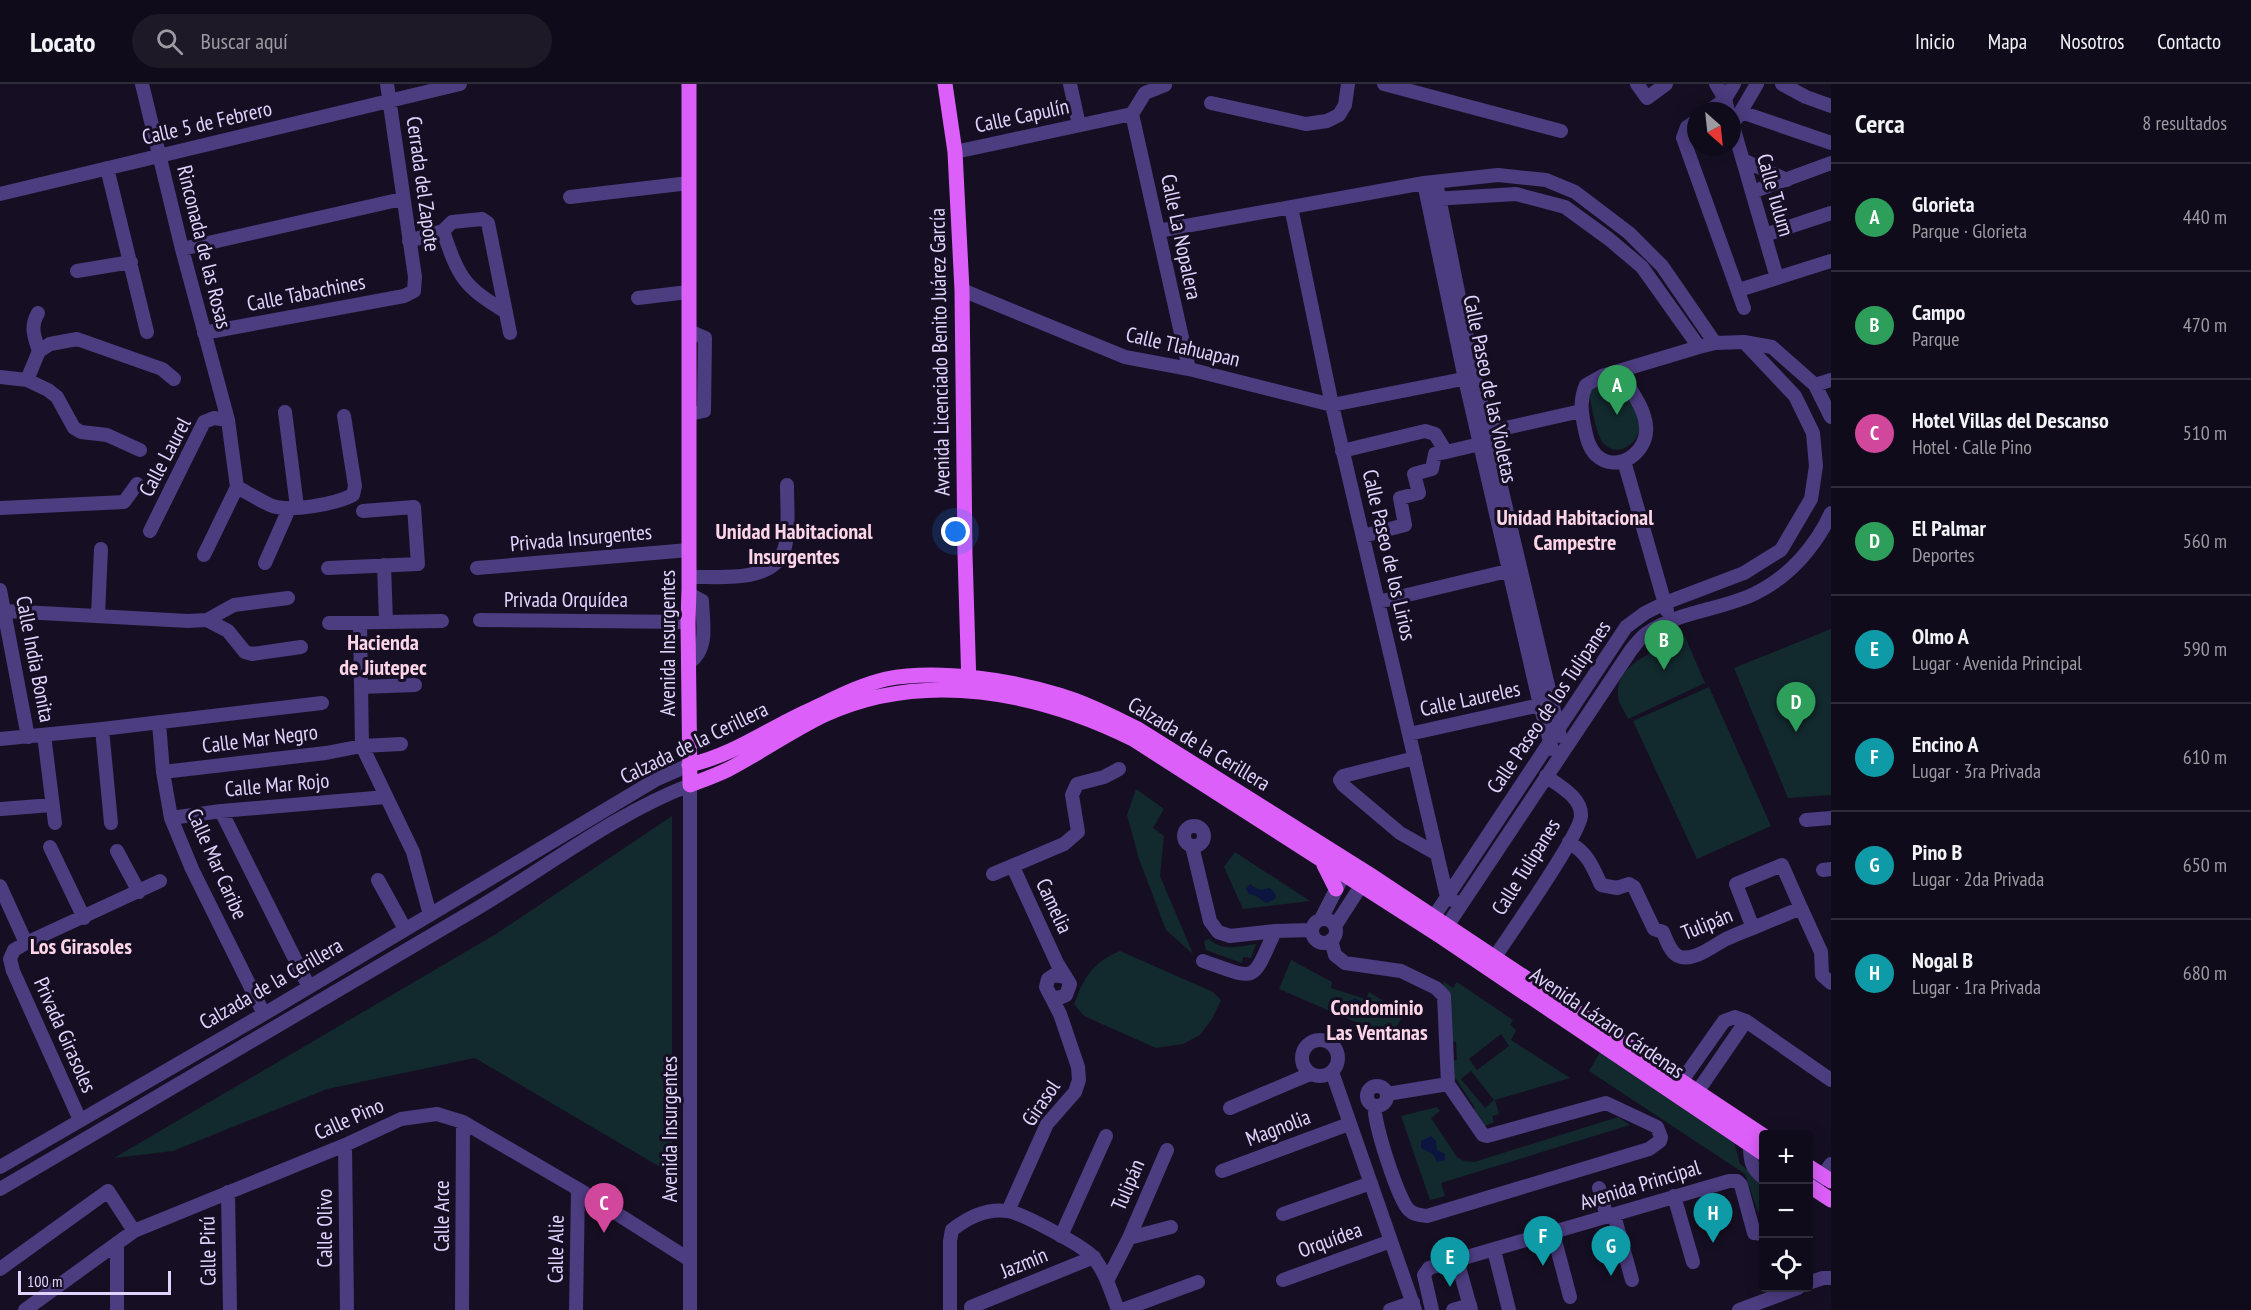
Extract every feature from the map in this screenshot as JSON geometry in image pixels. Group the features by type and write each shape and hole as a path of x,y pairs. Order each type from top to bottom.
{"main road":[{"name":"Avenida Insurgentes","path":"689,84 690,785"},
{"name":"Avenida Licenciado Benito Juárez García","path":"945,84 955,152 962,290 965,554 970,685"},
{"name":"Calzada de la Cerillera","path":"690,765 708,761 742,747 808,711 884,680 926,675 970,685 1063,696 1138,729 1343,876"},
{"name":"Calzada de la Cerillera","path":"690,785 728,770 783,736 827,714 889,694 970,685"},
{"name":"Calzada de la Cerillera","path":"1020,691 1096,720 1133,739 1343,876 1364,880 1430,922"},
{"name":"Avenida Lázaro Cárdenas","path":"1430,922 1693,1098 1759,1151"},
{"name":"Avenida Lázaro Cárdenas","path":"1444,931 1495,957 1677,1087"},
{"name":"Avenida Lázaro Cárdenas","path":"1693,1098 1759,1133"},
{"path":"1822,1179 1831,1200"}],"street":[{"name":"Rinconada de las Rosas","path":"142,84 182,249 228,420 237,487"},
{"name":"Cerrada del Zapote","path":"387,84 415,277 414,291"},
{"name":"Calle 5 de Febrero","path":"0,194 460,84"},
{"path":"1070,84 1079,125"},
{"path":"1211,102 1306,124 1327,121 1339,115 1345,105 1348,84"},
{"path":"1384,84 1561,131"},
{"path":"1637,84 1647,98 1666,84"},
{"name":"Calle Tulum","path":"1716,84 1726,102"},
{"path":"1733,102 1734,84"},
{"path":"1741,103 1757,84"},
{"path":"1782,84 1806,97 1831,106"},
{"path":"1132,114 1145,93 1165,85"},
{"name":"Calle Capulín","path":"955,152 1132,114"},
{"name":"Calle La Nopalera","path":"1132,114 1189,369"},
{"path":"1741,117 1831,143"},
{"path":"1687,128 1683,138 1687,149"},
{"name":"Calle Tulum","path":"1741,152 1777,278"},
{"path":"1690,156 1744,308"},
{"path":"1743,160 1787,180"},
{"path":"1752,192 1831,163"},
{"path":"107,168 147,332"},
{"path":"1158,231 1430,183 1498,175 1546,180 1575,192 1629,233 1662,266 1715,343"},
{"path":"570,197 689,183"},
{"name":"Calle Paseo de las Violetas","path":"1430,183 1470,378 1480,444 1564,749"},
{"path":"1433,199 1516,194 1565,207 1609,239 1642,267 1699,347"},
{"path":"182,249 402,199"},
{"name":"Calle Paseo de los Lirios","path":"1292,207 1342,451 1448,897"},
{"path":"1764,235 1831,213"},
{"path":"409,241 443,231 452,222 482,219 488,223 510,333"},
{"path":"443,231 456,270 472,290 506,312"},
{"path":"1739,290 1831,261"},
{"path":"77,271 131,262"},
{"path":"486,300 501,286"},
{"name":"Calle Tlahuapan","path":"962,290 1125,357 1189,369 1332,405"},
{"name":"Calle Tabachines","path":"204,333 404,296 414,291"},
{"path":"638,298 688,292"},
{"path":"38,313 32,324 39,351"},
{"path":"27,380 39,351 50,344 77,339 162,369 174,379"},
{"path":"1620,372 1647,426 1642,448 1634,456 1624,461 1614,462 1597,456 1587,440 1581,411 1581,397 1586,384 1602,376 1715,343 1744,342 1772,347 1815,385 1831,417"},
{"name":"Calle Paseo de los Tulipanes","path":"1430,922 1626,627 1645,613 1665,603 1744,573 1781,550 1811,499 1816,466 1813,433 1796,396 1744,342"},
{"path":"0,377 27,380 57,397 74,428 81,432 107,435 141,450"},
{"path":"1332,405 1470,378"},
{"name":"Calle Paseo de las Violetas","path":"1470,378 1488,432 1540,705 1556,761"},
{"path":"1815,385 1831,380"},
{"path":"1488,432 1581,411"},
{"path":"266,563 293,508 285,412"},
{"path":"204,555 237,487 272,506 293,508 341,501 353,495 355,486 344,416"},
{"name":"Calle Laurel","path":"150,531 204,422 214,418 228,420"},
{"path":"1342,451 1425,431 1435,434 1446,452"},
{"path":"1362,536 1405,525 1400,498 1419,493 1414,474 1432,469 1435,454 1480,444"},
{"path":"1624,461 1670,622"},
{"path":"0,508 124,502 137,484"},
{"path":"689,577 751,575 768,570 782,554 786,543 787,485"},
{"path":"328,568 418,564 414,507 363,511"},
{"name":"Calle Paseo de los Tulipanes","path":"1444,931 1631,650 1647,633 1670,622 1756,593 1790,571 1821,536 1831,513"},
{"path":"98,615 101,549"},
{"name":"Privada Insurgentes","path":"477,568 689,550"},
{"path":"384,565 386,622"},
{"path":"1378,602 1514,569"},
{"name":"Calle India Bonita","path":"0,590 4,611 4,634 28,737"},
{"path":"689,594 702,601 703,642 699,656 689,663"},
{"path":"4,611 188,621 207,620 234,605 288,598"},
{"path":"207,620 228,631 245,652 252,654 301,647"},
{"name":"Privada Orquídea","path":"480,620 688,622"},
{"path":"329,623 442,621"},
{"path":"360,623 362,746 413,852 430,915"},
{"path":"361,687 415,685"},
{"path":"0,739 322,703"},
{"name":"Calle Laureles","path":"1409,734 1540,705"},
{"name":"Calle Mar Caribe","path":"159,723 163,772 171,818 192,868 264,1014"},
{"path":"102,729 111,823"},
{"path":"44,735 55,824"},
{"name":"Calle Mar Negro","path":"163,772 326,753 362,746 401,744"},
{"path":"1414,758 1343,776 1340,780 1400,833 1437,854"},
{"name":"Calzada de la Cerillera","path":"0,1167 264,1014 657,779 690,765"},
{"name":"Camelia","path":"993,874 1064,844 1078,832 1072,795 1077,784 1104,777 1119,769"},
{"name":"Calle Tulipanes","path":"1495,957 1569,842 1581,816 1576,799 1546,776"},
{"name":"Calzada de la Cerillera","path":"0,1189 518,885 630,813 690,785"},
{"name":"Avenida Insurgentes","path":"690,785 690,1310"},
{"name":"Calle Mar Rojo","path":"171,818 221,811 386,797"},
{"path":"1,809 52,805"},
{"path":"221,811 309,987"},
{"path":"1806,820 1831,818"},
{"name":"Tulipán","path":"1569,842 1588,857 1602,885 1617,888 1629,884 1634,887 1654,929 1663,932 1673,952 1679,956 1686,957 1753,928 1736,884 1782,865 1801,908"},
{"path":"1192,846 1210,921 1218,932 1230,936 1312,930"},
{"path":"50,847 84,918"},
{"path":"117,851 139,892"},
{"name":"Camelia","path":"1013,867 1059,972"},
{"path":"1343,876 1321,919 1314,923 1312,930 1316,940 1324,943 1331,940 1335,933 1335,926 1364,880"},
{"path":"378,880 405,930"},
{"path":"0,886 26,943 160,881"},
{"path":"1448,897 1461,905"},
{"path":"1753,928 1801,908 1821,952 1822,975 1831,982"},
{"path":"1321,919 1331,921 1335,926"},
{"path":"1203,961 1245,976 1252,974 1258,969 1275,931"},
{"path":"1331,940 1335,955 1345,963 1401,971 1436,988 1444,996 1448,1084 1479,1132 1487,1136 1606,1103 1657,1127 1661,1137 1660,1141 1649,1149 1427,1216 1417,1215 1408,1210 1400,1197 1375,1120 1375,1106 1384,1104 1387,1094 1448,1084"},
{"name":"Privada Girasoles","path":"26,943 14,950 10,959 13,971 80,1120"},
{"path":"1059,972 1070,988 1058,997 1047,991 1046,983 1059,972"},
{"name":"Girasol","path":"1008,1211 1047,1124 1076,1092 1079,1080 1078,1066 1060,1014 1058,997"},
{"path":"1677,1087 1724,1021 1735,1017 1746,1021 1831,1080"},
{"path":"1693,1098 1746,1021"},
{"path":"1230,1108 1310,1074 1322,1077 1332,1072 1336,1067 1338,1054 1331,1044 1320,1040 1308,1044 1302,1054 1303,1065 1310,1074"},
{"path":"1332,1072 1414,1306 1390,1310"},
{"name":"Calle Pino","path":"26,1310 134,1231 345,1145 401,1119 437,1114 463,1122 578,1189 690,1260"},
{"name":"Calle Arce","path":"462,1310 463,1122"},
{"name":"Magnolia","path":"1222,1171 1349,1124"},
{"path":"1060,1236 1106,1136"},
{"name":"Calle Olivo","path":"345,1145 347,1310"},
{"path":"1750,1145 1750,1160 1759,1174"},
{"name":"Tulipán","path":"1107,1281 1129,1238 1167,1150"},
{"name":"Avenida Principal","path":"1432,1310 1424,1272 1429,1268 1729,1181 1737,1181 1741,1185 1754,1233 1759,1234"},
{"path":"1283,1214 1371,1184"},
{"path":"1599,1188 1611,1216 1632,1280"},
{"name":"Calle Alie","path":"576,1310 578,1189"},
{"path":"0,1269 108,1191 134,1231"},
{"name":"Calle Pirú","path":"228,1192 230,1310"},
{"path":"1674,1196 1693,1262"},
{"path":"950,1310 952,1230 965,1219 1008,1211 1082,1247 1094,1257 1120,1310 1198,1282"},
{"name":"Tulipán","path":"1129,1238 1171,1227"},
{"path":"1553,1233 1570,1297"},
{"name":"Orquídea","path":"1283,1280 1391,1241"},
{"path":"117,1243 117,1310"},
{"path":"1494,1250 1509,1310"},
{"name":"Jazmín","path":"971,1307 1094,1257"},
{"path":"1452,1310 1470,1308 1457,1260"},
{"path":"1813,1281 1831,1278"},
{"path":"1738,1310 1785,1292"}],"green space":[{"path":"1610,379 1634,403 1641,420 1637,436 1632,443 1618,450 1611,449 1601,440 1589,394 1590,388"},
{"path":"1831,629 1831,795 1788,798 1734,668"},
{"path":"1685,637 1705,683 1628,719 1619,702 1618,689 1622,678 1639,660"},
{"path":"1709,687 1771,826 1697,859 1633,721"},
{"path":"1136,789 1164,809 1153,828 1164,836 1160,876 1193,954 1166,930 1139,859 1127,815"},
{"path":"672,816 672,1174 475,1058 327,1089 173,1151 114,1158 496,934"},
{"path":"1235,852 1310,901 1243,909 1224,867"},
{"path":"1209,939 1225,947 1256,944 1251,958 1243,957 1242,963 1206,950 1204,941"},
{"path":"1120,951 1213,992 1221,1000 1212,1019 1200,1035 1183,1044 1156,1048 1084,1016 1074,1004 1086,978 1103,960"},
{"path":"1291,960 1332,982 1331,988 1366,999 1369,992 1404,1014 1392,1034 1353,1021 1279,989"},
{"path":"1443,981 1453,988 1457,982 1513,1020 1510,1025 1516,1030 1511,1040 1570,1078 1495,1100 1499,1114 1492,1116 1494,1122 1481,1128 1470,1112 1475,1108 1456,1079 1451,1082 1450,1061 1457,1060 1456,1042 1449,1042","holes":["1501,1034 1509,1046 1477,1070 1469,1059","1471,1071 1494,1100 1485,1108 1461,1079"]},
{"path":"1602,1049 1733,1138 1740,1164 1759,1178 1759,1212 1745,1174 1589,1071"},
{"path":"1437,1107 1440,1111 1431,1118 1457,1157 1464,1161 1474,1162 1618,1117 1630,1125 1441,1183 1445,1196 1430,1200 1401,1116"}],"shaded area":[{"path":"1250,884 1259,890 1270,888 1276,895 1275,899 1266,903 1249,894 1246,889"},
{"path":"1354,998 1362,1002 1372,1001 1376,1006 1376,1013 1369,1017 1364,1015 1360,1008 1349,1008 1349,1002"},
{"path":"1431,1136 1436,1141 1437,1150 1445,1154 1445,1160 1437,1162 1433,1154 1421,1148 1421,1141"}],"place":[{"name":"Glorieta","path":"1617,415"},
{"name":"Campo","path":"1664,670"},
{"name":"El Palmar","path":"1796,732"},
{"name":"Hotel Villas del Descanso","path":"604,1233"},
{"name":"Nogal B","path":"1713,1243"},
{"name":"Encino A","path":"1543,1266"},
{"name":"Pino B","path":"1611,1276"},
{"name":"Olmo A","path":"1450,1287"}],"district":[{"name":"Unidad Habitacional Campestre","path":"1575,530"},
{"name":"Unidad Habitacional Insurgentes","path":"794,544"},
{"name":"Hacienda de Jiutepec","path":"383,654"},
{"name":"Los Girasoles","path":"81,946"},
{"name":"Condominio Las Ventanas","path":"1377,1020"}]}
